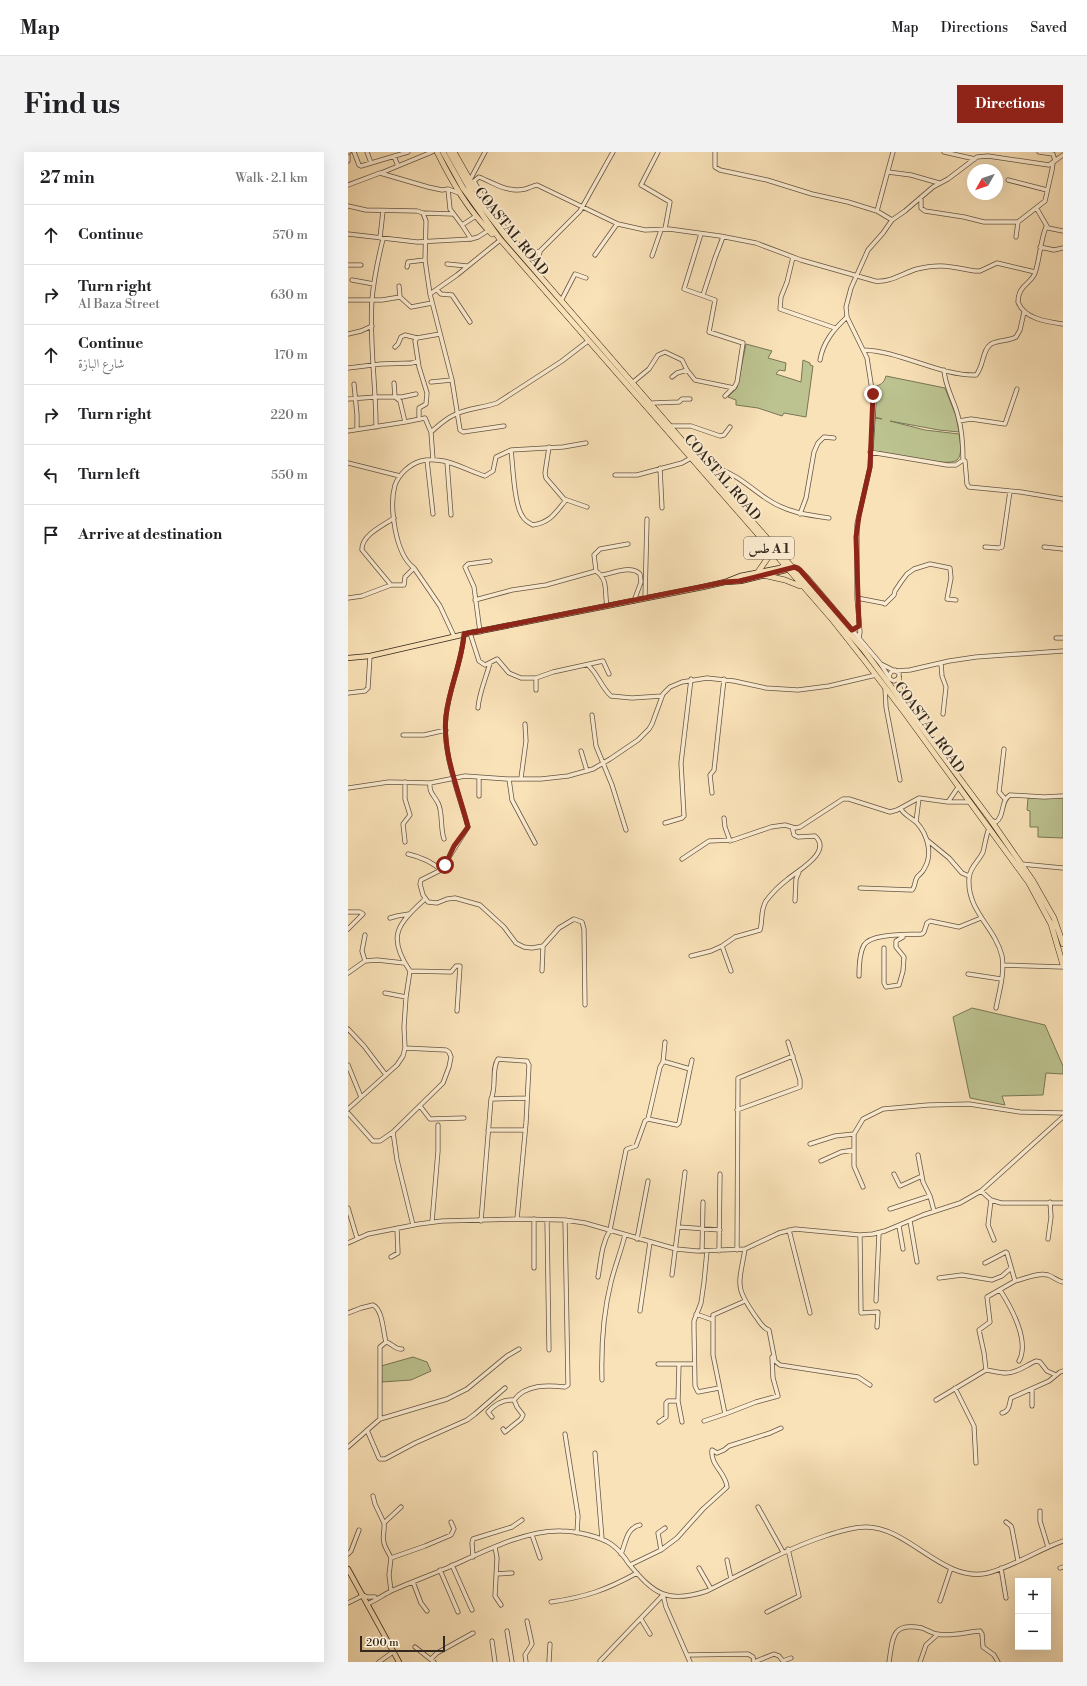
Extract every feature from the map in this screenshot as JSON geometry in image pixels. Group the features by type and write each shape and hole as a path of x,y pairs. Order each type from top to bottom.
{"highway":[{"path":"437,152 459,193 476,216 499,241 506,245"},
{"name":"COASTAL ROAD","path":"443,152 455,176 473,205 506,245 588,341 708,470 788,567 873,661 1022,864 1054,918 1063,944"},
{"name":"COASTAL ROAD","path":"449,152 478,202 501,232 632,383 649,406 670,426 673,434 691,458 765,544 788,567 885,686 1029,883 1051,924 1063,966"},
{"path":"454,152 485,203 536,267 541,277"},
{"path":"758,572 767,559 765,544"},
{"path":"763,576 785,580 803,587"},
{"path":"899,678 900,689 911,712"}],"main road":[{"path":"725,582 740,576 788,567"},
{"path":"348,658 370,656 454,636 725,582 740,581 763,576 788,567"},
{"path":"348,1569 350,1576 364,1598 399,1662"}],"street":[{"path":"354,152 360,166 408,152"},
{"path":"367,152 371,163"},
{"path":"348,185 432,152"},
{"path":"470,180 485,152"},
{"path":"527,256 540,250 583,207 613,152"},
{"path":"658,152 641,185 670,202 666,229"},
{"path":"715,152 715,167 720,170 767,180 804,192 877,211 892,220"},
{"path":"877,211 893,152"},
{"path":"944,152 975,158 988,156 1044,164 1054,162 1063,154"},
{"path":"921,196 921,208 925,211 964,217 984,222 1018,222 1037,209 1045,201 1054,162 1054,154 1039,152"},
{"path":"348,156 348,161"},
{"path":"394,156 398,166"},
{"path":"859,638 860,632 857,598 857,524 868,479 874,403 869,367 864,350 847,317 846,307 848,296 868,250 892,220 906,211 921,196 938,183 948,179 975,158"},
{"path":"888,172 911,175 938,183"},
{"path":"380,173 428,187 442,190 448,189 459,193"},
{"path":"485,203 485,199 474,181 479,177 508,189 519,190 537,185 617,224 645,230 666,229 756,243 793,257 881,282 915,270 939,265 980,271 997,263 1035,272"},
{"path":"1008,180 1047,190"},
{"path":"448,189 448,204 453,214 471,239"},
{"path":"348,206 366,210 416,211 423,213 453,214"},
{"path":"1037,209 1046,227 1035,272 1033,277 1022,287 1018,295 1018,302 1024,312 1037,318 1063,324"},
{"path":"376,427 372,300 377,260 382,239 383,211"},
{"path":"423,213 426,221 424,260 432,303 452,380 459,428 462,432 504,426"},
{"path":"462,225 476,216"},
{"path":"1016,237 1018,222"},
{"path":"595,255 617,224"},
{"path":"1046,227 1063,230"},
{"path":"348,234 417,242 471,239 478,237 489,230"},
{"path":"652,256 661,230"},
{"path":"701,234 684,289 715,300 709,332 743,343 737,382 734,388 725,396"},
{"path":"703,295 723,237"},
{"path":"430,294 499,241"},
{"path":"1040,247 1054,250 1063,248"},
{"path":"536,267 540,250"},
{"path":"793,257 780,309 835,328"},
{"path":"407,267 408,262 424,260"},
{"path":"447,264 467,266"},
{"path":"348,265 361,265"},
{"path":"561,301 575,274 586,278"},
{"path":"352,280 374,284"},
{"path":"399,286 400,297 411,307 432,303"},
{"path":"437,290 441,294 452,295 470,322"},
{"path":"348,300 392,299 400,297"},
{"path":"864,350 944,370 976,375 981,368 988,348 995,343 1013,339 1018,334 1024,312"},
{"path":"820,360 824,347 835,328 847,317"},
{"path":"348,334 361,331 372,326"},
{"path":"395,347 401,337 405,335 417,338 440,334"},
{"path":"417,338 415,341 418,361 427,398 426,404 419,408 419,419"},
{"path":"431,432 458,413 497,403 562,361 588,341"},
{"path":"632,383 649,369 661,353 671,354 682,360 691,377 698,381 734,388"},
{"path":"348,368 412,364 418,361"},
{"path":"672,377 677,373 687,370"},
{"path":"944,370 945,379 959,422 963,447 963,460 966,468 967,484 969,487 1010,491 1063,499"},
{"path":"431,382 452,380"},
{"path":"394,383 395,397 400,401 405,422"},
{"path":"354,384 358,420 356,429"},
{"path":"959,422 971,419 1005,424 1017,389"},
{"path":"348,399 402,397 416,394"},
{"path":"649,406 679,402 682,399 690,399"},
{"path":"348,431 426,419 431,432 433,460"},
{"path":"670,426 691,426 720,436 724,435 730,427"},
{"path":"800,514 806,498 816,447 824,437 834,438"},
{"path":"454,636 440,606 414,568 408,564 401,551 394,518 395,486 400,476 411,466 421,461 433,460 467,467 485,476 493,472 496,457 511,450 568,447 586,443"},
{"path":"549,447 545,473 546,478 566,500 587,507"},
{"path":"511,450 518,508 526,521 533,525 543,523 550,519 566,500"},
{"path":"870,452 947,465 956,465 963,460"},
{"path":"615,475 637,475 682,463 691,458"},
{"path":"427,460 433,514"},
{"path":"447,462 451,515"},
{"path":"348,463 400,476"},
{"path":"660,468 662,508"},
{"path":"708,470 717,468 737,477 767,500 800,514 829,518"},
{"path":"985,547 1002,547 1010,491"},
{"path":"391,585 362,550 362,546 366,538 394,518"},
{"path":"645,598 647,520"},
{"path":"596,572 594,560 597,552 607,548 628,544"},
{"path":"1044,546 1063,548"},
{"path":"480,632 474,587 466,570 466,566 490,561"},
{"path":"857,598 884,604 894,595 895,591 907,574 914,569 930,564 950,568 952,578 947,599 956,600"},
{"path":"788,567 798,568 880,663 889,677 894,681 910,670"},
{"path":"348,598 362,596 391,585 404,585 405,577 414,568"},
{"path":"475,600 512,590 546,585 596,572 602,575 636,570 640,574 641,582 634,601"},
{"path":"602,575 607,605"},
{"path":"852,630 859,626"},
{"path":"470,633 479,661 485,665 497,659 501,665 514,676 521,678 536,678 553,672 603,662 609,674"},
{"path":"464,634 461,654 448,707 446,730 454,777 468,827 440,870 424,877 420,881 425,899 432,904 455,898 480,905 504,927 516,943 532,948 543,946"},
{"path":"1056,638 1063,638"},
{"path":"889,677 891,672 895,671 910,670 976,657 1063,651"},
{"path":"348,693 365,691 368,688 370,656"},
{"path":"478,708 479,698 490,663"},
{"path":"880,663 899,674 899,678"},
{"path":"941,663 942,676 946,687 943,714"},
{"path":"588,665 596,672 604,688 611,696 632,698 662,696"},
{"path":"348,788 389,782 430,783 454,777 509,779 559,778 587,771 603,763 632,744 649,729 662,696 670,687 691,679 707,678 766,688 798,690 829,686 876,675"},
{"path":"536,678 536,690"},
{"path":"665,823 684,816 681,763 691,679"},
{"path":"712,792 710,774 714,770 724,680"},
{"path":"885,686 886,707 900,780"},
{"path":"592,715 596,746 612,785 626,830"},
{"path":"521,778 526,741 525,724"},
{"path":"403,734 424,735 446,730"},
{"path":"1004,749 999,792 1005,799"},
{"path":"581,751 587,771"},
{"path":"479,777 479,796"},
{"path":"509,779 512,800 536,843"},
{"path":"405,782 405,799 410,815 403,824 405,842"},
{"path":"430,783 431,794 439,805 441,831 444,839"},
{"path":"948,802 958,786"},
{"path":"990,819 996,822 999,820 1005,799 1010,795 1044,797 1063,796"},
{"path":"916,822 919,798"},
{"path":"682,859 709,841 730,841 771,827 785,825 800,827 844,799 849,799 890,812 919,798 948,802 970,802"},
{"path":"860,888 913,889 917,877 924,871 927,863 929,847 927,840 916,822 906,816 901,808"},
{"path":"724,818 725,828 730,841"},
{"path":"691,956 711,951 735,938 760,930 761,912 766,901 786,880 816,856 820,843 815,836 798,837 794,835 792,827"},
{"path":"989,828 983,850 969,876 971,902 981,918 990,928 1001,954 1003,966 996,1008"},
{"path":"927,840 969,876"},
{"path":"408,854 424,858 436,865 440,870"},
{"path":"1022,864 1063,868"},
{"path":"795,901 796,879 801,869"},
{"path":"348,1109 401,1061 405,1048 404,1027 406,997 410,971 398,948 397,933 399,927 425,899"},
{"path":"348,912 360,912 363,914 348,929"},
{"path":"390,918 410,914"},
{"path":"858,976 860,957 864,944 873,938 923,933 927,923 930,921 960,927 981,918"},
{"path":"542,971 543,946 558,928 570,920 574,919 582,922 584,929 585,1005"},
{"path":"365,935 362,951 365,961"},
{"path":"884,948 884,983 886,987 900,985 904,957 896,947 896,941 905,935"},
{"path":"722,946 731,971"},
{"path":"348,973 365,961 378,960 404,962"},
{"path":"410,971 451,972 456,966 460,966 457,1011"},
{"path":"1003,966 1063,966"},
{"path":"968,974 1001,980"},
{"path":"385,993 406,997"},
{"path":"348,1029 386,1075"},
{"path":"598,1277 604,1242 610,1230 626,1150 627,1148 636,1146 645,1121 648,1119 660,1068 663,1062 665,1042"},
{"path":"737,1110 800,1087 800,1080 788,1042"},
{"path":"348,1113 373,1142 380,1141 393,1132 443,1083 449,1067 450,1054 446,1050 405,1048"},
{"path":"737,1250 738,1078 793,1056"},
{"path":"481,1221 491,1099 494,1093 496,1064 498,1059 528,1062 525,1130 516,1219"},
{"path":"648,1119 677,1125 679,1123 692,1060"},
{"path":"663,1062 690,1069"},
{"path":"348,1065 361,1097"},
{"path":"491,1099 527,1098"},
{"path":"863,1187 854,1166 854,1134 863,1119 883,1109 894,1107 969,1104 1012,1111 1063,1113"},
{"path":"420,1106 430,1119 464,1118"},
{"path":"348,1243 358,1238 397,1228 432,1222 516,1219 565,1220 584,1223 676,1249 705,1251 745,1249 779,1233 789,1230 816,1230 860,1235 879,1233 934,1211 960,1203 981,1191 1057,1121 1063,1118"},
{"path":"432,1222 438,1151 438,1124"},
{"path":"488,1130 525,1130"},
{"path":"393,1132 397,1160 413,1225"},
{"path":"810,1144 835,1136 854,1134"},
{"path":"821,1161 836,1154 854,1150"},
{"path":"918,1155 922,1176 934,1211"},
{"path":"672,1275 685,1172"},
{"path":"719,1251 720,1174"},
{"path":"894,1174 900,1186 922,1176"},
{"path":"637,1239 648,1181"},
{"path":"981,1191 991,1200 1001,1203 1063,1203"},
{"path":"890,1209 930,1196"},
{"path":"991,1200 988,1225 994,1240"},
{"path":"703,1202 705,1251 704,1282 701,1303 696,1314 694,1330 694,1386 697,1391 702,1392 719,1388"},
{"path":"1048,1239 1051,1217 1050,1202"},
{"path":"348,1208 358,1238"},
{"path":"534,1219 534,1268"},
{"path":"547,1220 549,1350"},
{"path":"492,1417 488,1412 492,1407 500,1402 514,1400 518,1394 536,1387 565,1387 568,1385 565,1220"},
{"path":"910,1221 917,1262"},
{"path":"899,1226 903,1249"},
{"path":"679,1227 720,1230"},
{"path":"391,1257 398,1254 397,1228"},
{"path":"789,1230 810,1313"},
{"path":"876,1301 879,1233"},
{"path":"602,1380 603,1335 607,1301 625,1235"},
{"path":"860,1235 861,1313 878,1312 877,1328"},
{"path":"640,1311 650,1242"},
{"path":"704,1421 778,1396 773,1378 770,1340 766,1329 740,1292 739,1284 745,1249"},
{"path":"985,1263 1006,1252 1015,1281"},
{"path":"939,1278 962,1275 992,1280 1002,1276 1011,1268"},
{"path":"986,1370 979,1330 990,1322 988,1297 1015,1281 1035,1275 1046,1275 1063,1282"},
{"path":"1000,1290 1010,1307 1021,1333 1022,1357 1019,1361"},
{"path":"724,1414 713,1355 713,1315 716,1312 745,1301"},
{"path":"348,1314 361,1308 375,1306 379,1311 386,1342"},
{"path":"696,1314 713,1320"},
{"path":"766,1329 770,1330 774,1361 780,1365 858,1377 870,1385"},
{"path":"386,1342 397,1349 402,1349"},
{"path":"380,1419 380,1347 386,1342"},
{"path":"348,1447 380,1419 453,1397 478,1381 503,1359 519,1349"},
{"path":"936,1400 986,1370 1011,1373 1027,1367 1036,1361 1040,1362 1047,1371 1056,1375"},
{"path":"658,1364 694,1364"},
{"path":"679,1364 678,1401 682,1422"},
{"path":"1002,1413 1007,1411 1009,1408 1011,1398 1023,1391 1032,1389 1049,1381 1063,1371"},
{"path":"367,1430 379,1458 385,1459 471,1417 505,1388"},
{"path":"955,1388 974,1426 976,1463"},
{"path":"1032,1389 1032,1406"},
{"path":"503,1429 505,1432 521,1419 523,1415 516,1407 514,1400"},
{"path":"659,1422 666,1417 667,1402 678,1401"},
{"path":"630,1565 661,1550 677,1538 703,1509 727,1487 726,1480 713,1460 712,1450 717,1453 729,1446 781,1428"},
{"path":"565,1434 578,1516 577,1533"},
{"path":"595,1453 602,1539"},
{"path":"373,1496 384,1523 385,1530 383,1538 391,1558 389,1575 391,1591"},
{"path":"384,1523 401,1507"},
{"path":"758,1508 782,1552"},
{"path":"1040,1511 1040,1521 1048,1547"},
{"path":"473,1557 473,1539 512,1526 522,1520"},
{"path":"391,1558 451,1535 454,1529 451,1522"},
{"path":"1006,1522 1011,1526 1018,1560"},
{"path":"622,1554 629,1532 634,1527 640,1525"},
{"path":"364,1598 376,1598 515,1539 562,1530 602,1539 611,1544 622,1554 648,1585 664,1595 677,1597 691,1596 711,1589 788,1549 836,1532 865,1527 890,1532 951,1568 964,1573 972,1574 988,1573 1063,1541"},
{"path":"661,1550 658,1534 666,1528"},
{"path":"348,1554 351,1551 359,1530"},
{"path":"532,1535 540,1558"},
{"path":"495,1548 497,1558 495,1596 501,1605"},
{"path":"767,1612 799,1596 788,1549"},
{"path":"728,1560 731,1579"},
{"path":"452,1565 472,1610"},
{"path":"699,1568 711,1589"},
{"path":"940,1601 951,1568"},
{"path":"1001,1568 1006,1598"},
{"path":"440,1570 458,1612"},
{"path":"496,1574 512,1573"},
{"path":"551,1602 572,1599 595,1593 618,1584 637,1573"},
{"path":"413,1582 421,1603 427,1611"},
{"path":"600,1661 664,1595"},
{"path":"664,1595 666,1607 690,1662"},
{"path":"348,1602 366,1597 376,1598"},
{"path":"370,1610 376,1598"},
{"path":"641,1619 650,1634"},
{"path":"526,1662 525,1655 532,1644 527,1621"},
{"path":"889,1662 894,1634 898,1630 909,1627 923,1629 937,1635 980,1631 982,1634 983,1647 994,1655 998,1662"},
{"path":"507,1631 512,1662"},
{"path":"415,1647 432,1660 437,1653 473,1633"},
{"path":"920,1662 926,1645 937,1635"},
{"path":"492,1641 495,1662"},
{"path":"548,1662 550,1644"},
{"path":"379,1662 393,1652"},
{"path":"687,1655 748,1654 754,1657 754,1662 774,1654 779,1656 783,1661 791,1658"}],"green space":[{"path":"746,344 772,351 768,358 786,363 785,371 779,370 776,374 801,382 803,360 813,366 806,417 784,413 782,416 758,408 736,405 736,400 728,397 737,388"},
{"path":"886,376 945,388 956,416 959,432 890,421 925,430 959,434 961,451 957,460 951,462 930,461 871,450 875,418 882,419 875,417 873,387 882,383"},
{"path":"1063,796 1063,838 1038,837 1038,827 1030,827 1030,811 1027,810 1028,798"},
{"path":"972,1008 1045,1025 1063,1066 1063,1074 1046,1073 1043,1095 1002,1096 1005,1105 970,1098 953,1017"},
{"path":"413,1357 427,1362 431,1371 411,1380 382,1382 381,1366"}],"route":[{"path":"445,865 454,846 468,828 455,787 446,738 445,724 464,634 725,582 740,581 795,567 800,570 852,630 859,626 856,537 857,524 870,467 874,403 873,394"}]}
